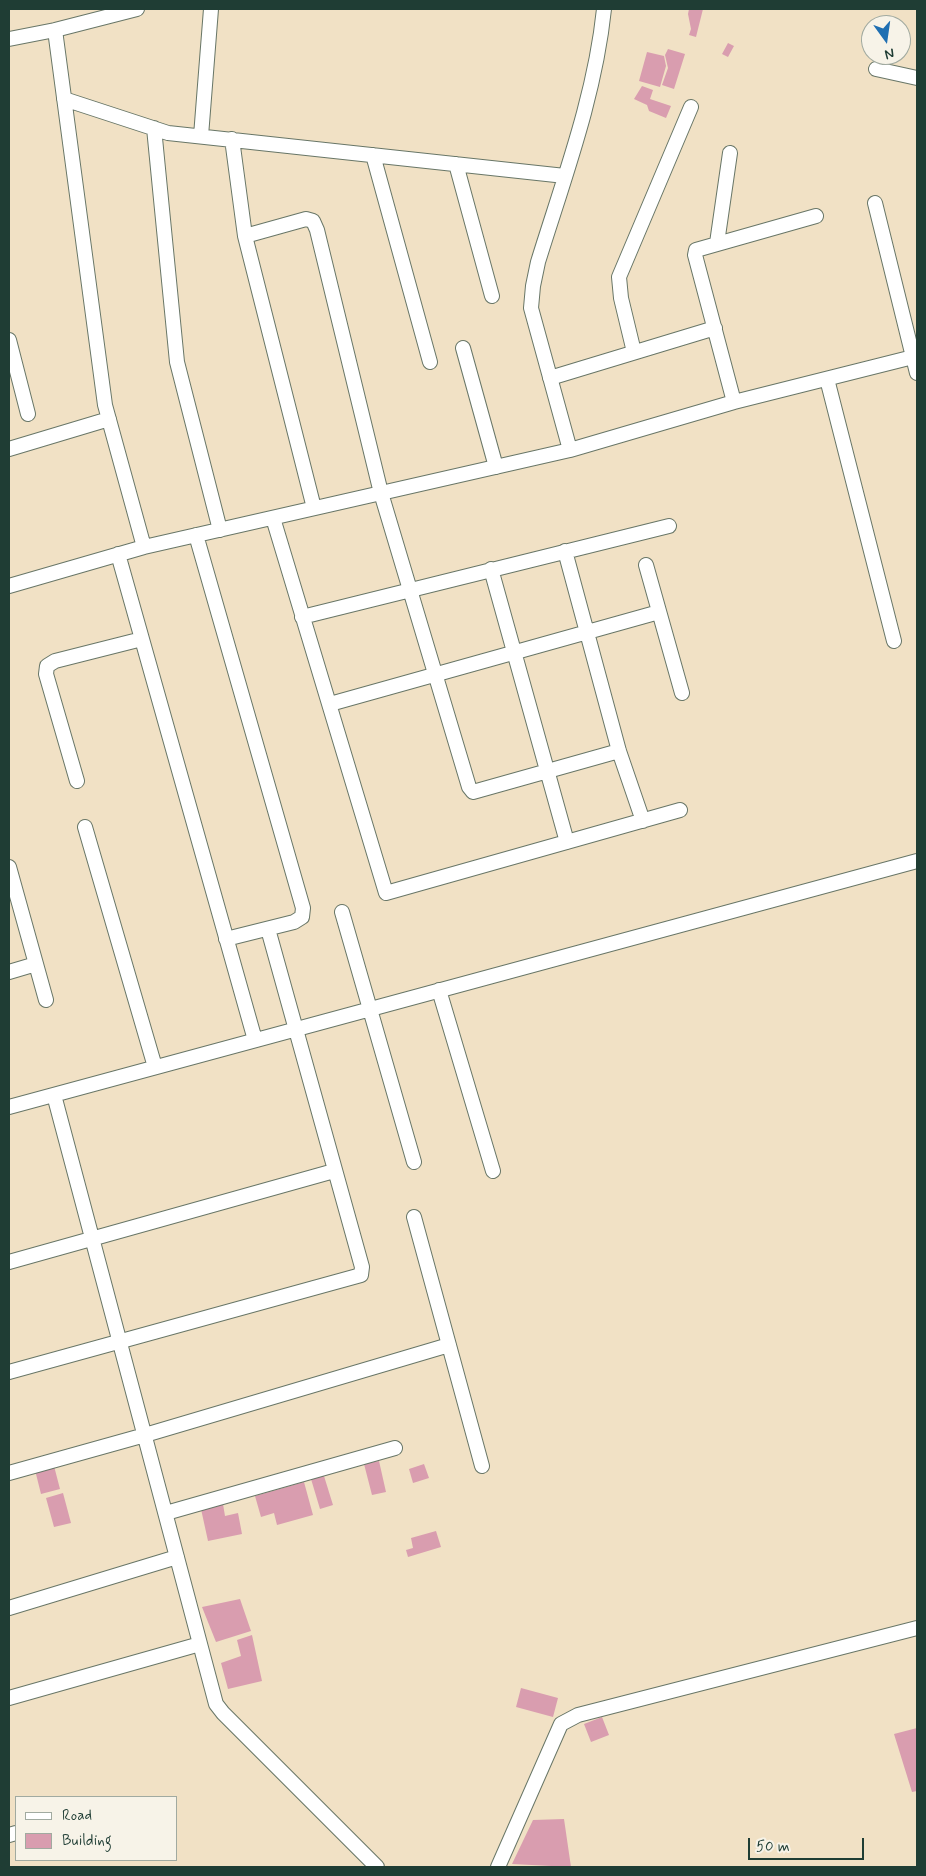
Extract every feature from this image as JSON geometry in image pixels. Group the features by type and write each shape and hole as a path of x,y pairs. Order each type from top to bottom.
{"street":[{"path":"9,39 55,30 137,9"},
{"path":"201,136 211,9"},
{"path":"570,450 531,308 538,262 590,95 600,48 604,9"},
{"path":"55,30 101,380 109,419 144,547"},
{"path":"876,69 917,78"},
{"path":"64,99 168,133 565,176"},
{"path":"634,352 621,298 619,277 691,107"},
{"path":"154,128 177,362 220,530"},
{"path":"232,139 245,236 314,508"},
{"path":"717,243 730,153"},
{"path":"374,155 430,362"},
{"path":"456,164 492,296"},
{"path":"874,203 915,356 917,373"},
{"path":"734,402 695,255 696,250 816,216"},
{"path":"245,236 306,219 313,221 317,230 381,493 469,787 473,792 619,751"},
{"path":"550,378 715,328"},
{"path":"9,340 28,414"},
{"path":"463,348 496,467"},
{"path":"9,586 144,547 570,450 734,402 915,356"},
{"path":"828,379 894,641"},
{"path":"9,449 109,419"},
{"path":"273,518 386,893 680,810"},
{"path":"302,616 668,526"},
{"path":"196,535 303,908 302,917 294,922 226,939"},
{"path":"565,551 619,751 643,821"},
{"path":"118,554 255,1040"},
{"path":"646,566 682,693"},
{"path":"491,570 568,842"},
{"path":"330,704 659,612"},
{"path":"77,780 46,674 47,666 55,661 142,639"},
{"path":"85,827 154,1067"},
{"path":"9,1107 917,861"},
{"path":"9,867 12,892 46,1000"},
{"path":"342,912 414,1162"},
{"path":"9,1372 360,1275 362,1267 268,929"},
{"path":"9,972 36,964"},
{"path":"439,990 493,1171"},
{"path":"54,1095 216,1704 223,1714 377,1867"},
{"path":"9,1262 334,1171"},
{"path":"414,1217 482,1466"},
{"path":"9,1473 145,1435 449,1345"},
{"path":"166,1513 395,1448"},
{"path":"9,1608 177,1557"},
{"path":"498,1867 560,1724 578,1715 917,1628"},
{"path":"9,1698 200,1644"}],"building":[{"path":"689,9 703,9 696,37 689,35 691,29"},
{"path":"728,43 734,46 728,57 722,54"},
{"path":"668,49 685,54 674,89 662,85 668,68 665,55"},
{"path":"647,52 664,56 666,66 660,87 639,81"},
{"path":"642,86 653,90 650,99 671,106 666,118 649,111 647,105 634,99"},
{"path":"379,1461 386,1492 372,1495 364,1464"},
{"path":"424,1464 429,1478 413,1483 409,1469"},
{"path":"54,1466 60,1489 41,1494 35,1470"},
{"path":"324,1476 333,1505 320,1509 311,1479"},
{"path":"304,1482 313,1515 277,1525 274,1513 261,1517 255,1496"},
{"path":"63,1493 71,1523 54,1527 46,1498"},
{"path":"223,1504 225,1516 238,1513 242,1534 208,1541 201,1509"},
{"path":"436,1531 441,1547 408,1557 406,1550 413,1548 411,1538"},
{"path":"240,1599 251,1631 216,1642 202,1607"},
{"path":"252,1635 262,1681 228,1689 221,1663 241,1656 237,1640"},
{"path":"521,1688 558,1698 553,1717 516,1707"},
{"path":"602,1717 609,1735 591,1742 584,1724"},
{"path":"917,1728 917,1791 912,1792 894,1734"},
{"path":"564,1819 571,1867 512,1864 533,1820"}]}
